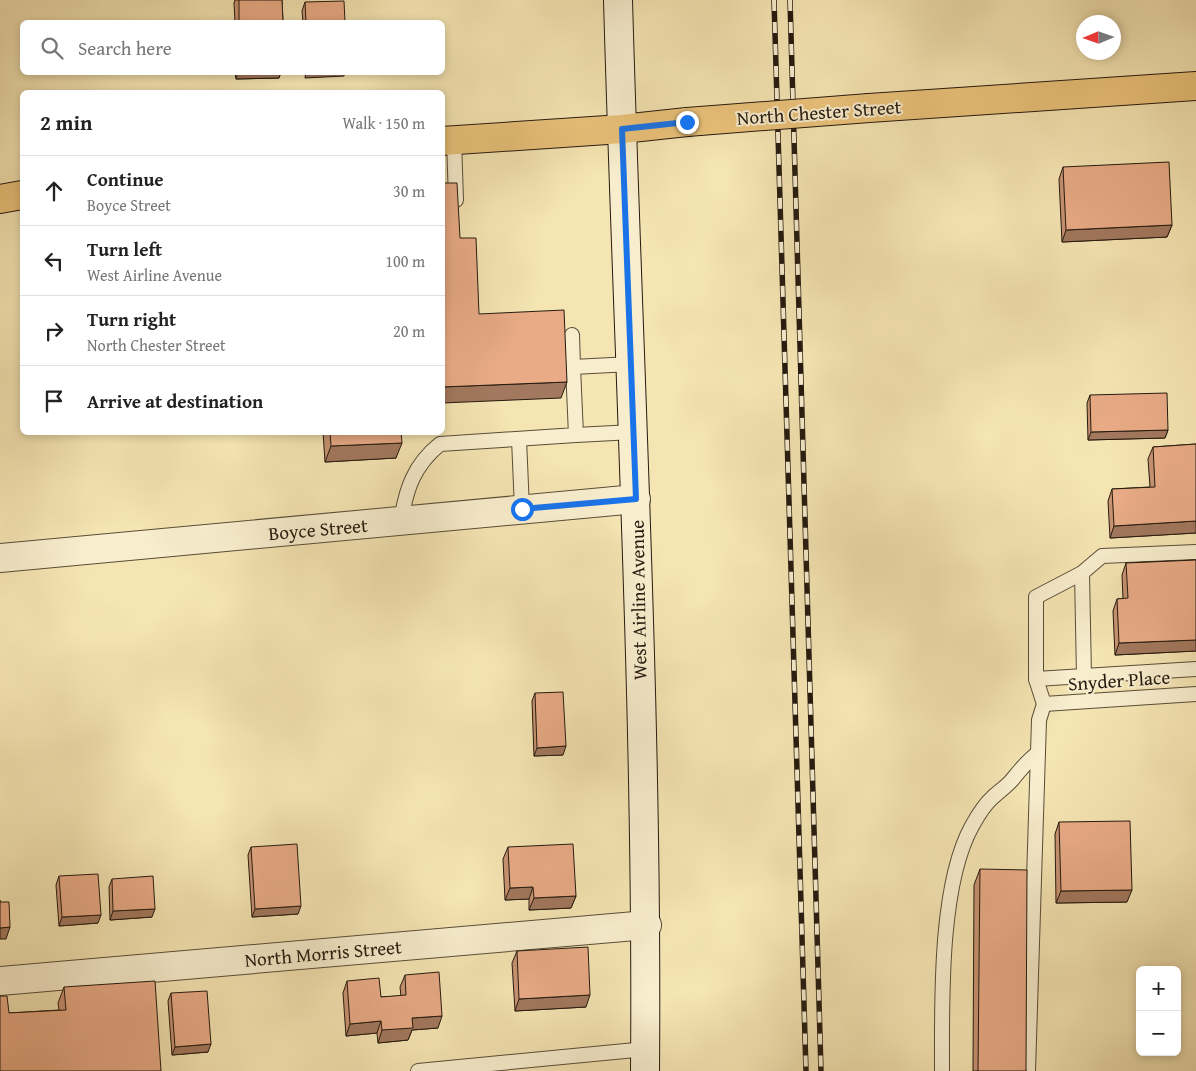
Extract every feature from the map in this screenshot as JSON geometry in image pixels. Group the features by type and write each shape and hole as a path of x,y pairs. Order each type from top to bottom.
{"main road":[{"name":"North Chester Street","path":"448,140 622,129 869,108 1196,86"},
{"path":"0,199 20,195"}],"street":[{"name":"West Airline Avenue","path":"618,0 636,499 647,925 646,1060"},
{"name":"Boyce Street","path":"0,558 636,499"},
{"name":"North Morris Street","path":"0,981 647,925"}],"lane":[{"path":"448,140 457,217"},
{"path":"572,335 576,435"},
{"path":"573,367 631,364"},
{"path":"401,521 404,496 414,472 426,455 440,444 633,432"},
{"path":"519,439 522,509"},
{"path":"1028,1071 1039,720 1044,704 1036,679 1036,596 1082,573 1102,556 1196,552"},
{"path":"1082,573 1084,677"},
{"path":"1036,679 1196,669"},
{"name":"Snyder Place","path":"1044,704 1196,694"},
{"path":"942,1071 942,998 947,930 950,901 959,857 972,827 990,799 1011,781 1023,764 1038,753"},
{"path":"418,1071 646,1060"}],"building":[{"path":"239,0 282,0 283,20 239,20"},
{"path":"344,1 345,20 306,20 305,2"},
{"path":"1169,162 1172,225 1066,230 1063,167"},
{"path":"445,183 457,183 460,238 476,238 479,314 564,310 567,382 445,387"},
{"path":"1167,393 1168,430 1091,432 1090,395"},
{"path":"330,435 401,435 402,443 331,446"},
{"path":"1196,444 1196,521 1114,526 1112,489 1155,487 1153,447"},
{"path":"1196,560 1196,640 1119,643 1117,599 1128,598 1126,563"},
{"path":"563,692 566,746 537,748 535,693"},
{"path":"1130,821 1132,890 1061,891 1059,822"},
{"path":"297,844 301,906 255,909 251,847"},
{"path":"573,844 576,896 534,898 533,887 510,888 508,847"},
{"path":"980,869 1027,870 1026,1071 978,1071"},
{"path":"98,874 101,915 62,917 59,876"},
{"path":"153,876 155,909 113,911 112,879"},
{"path":"0,902 9,902 10,927 0,928"},
{"path":"588,947 590,995 519,999 517,951"},
{"path":"439,972 442,1016 412,1018 413,1028 382,1030 381,1021 350,1024 347,981 379,978 381,997 406,995 405,975"},
{"path":"155,981 161,1071 0,1071 0,996 7,996 9,1013 66,1010 64,987"},
{"path":"207,991 211,1044 175,1047 171,993"}],"railway":[{"path":"774,0 806,1071"},
{"path":"790,0 821,1071"}],"route":[{"path":"522,509 636,499 622,129 687,122"}]}
